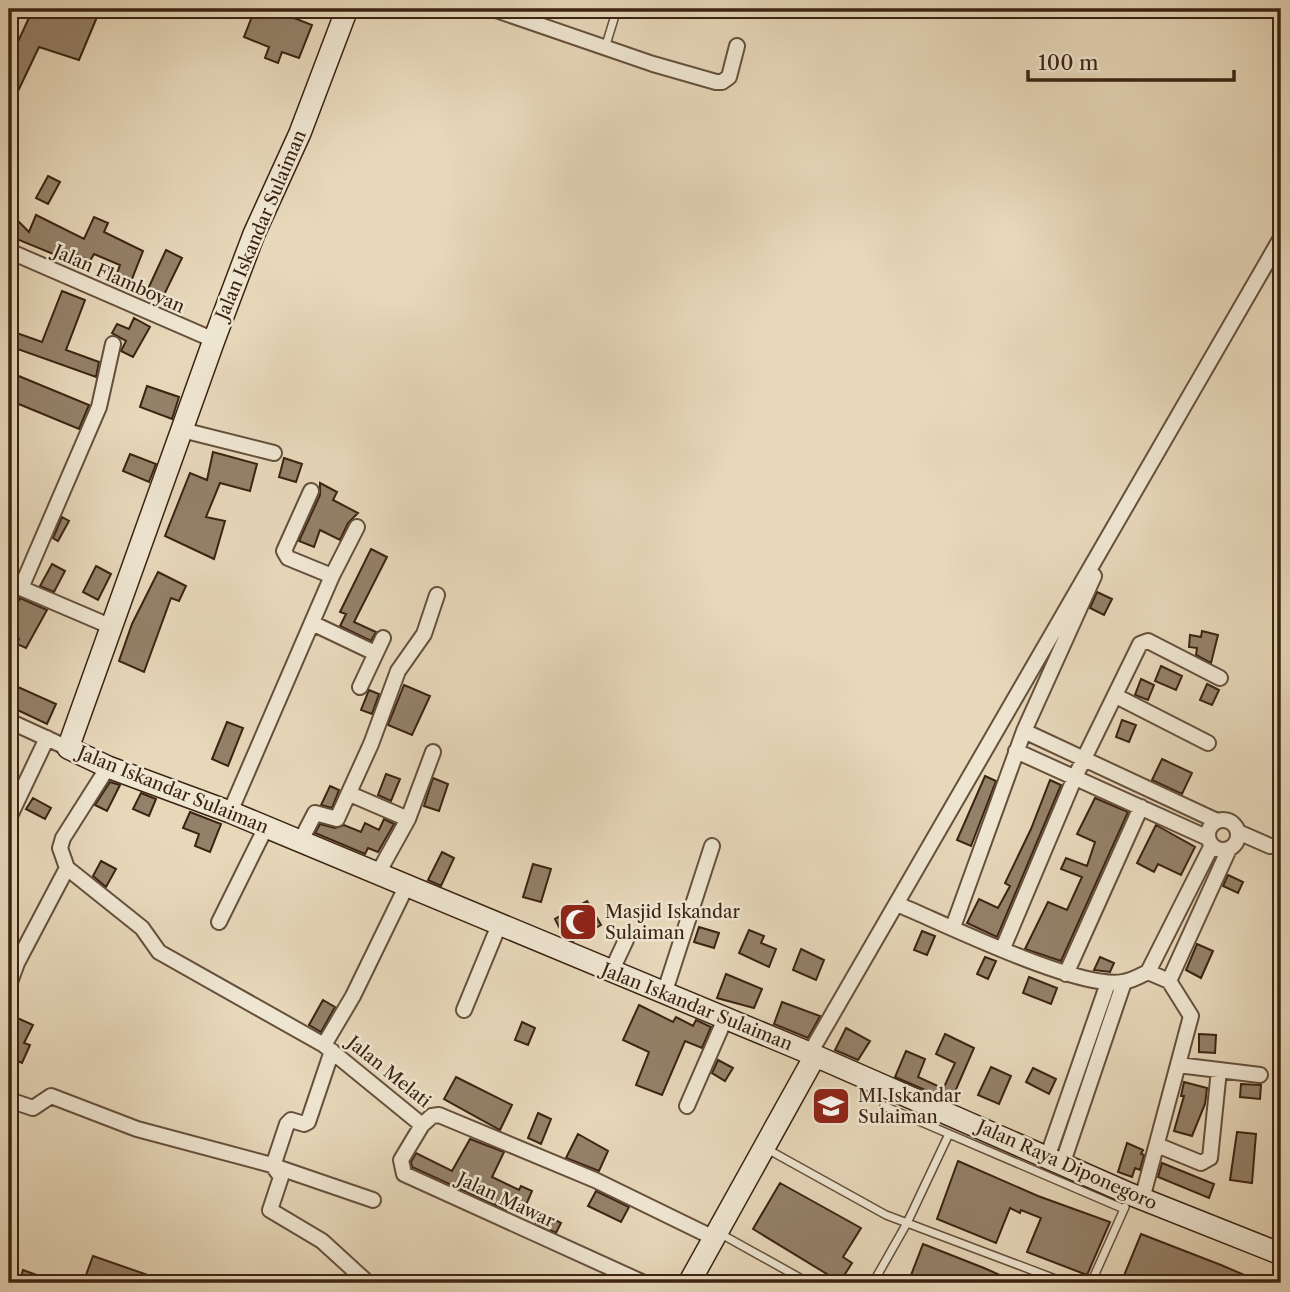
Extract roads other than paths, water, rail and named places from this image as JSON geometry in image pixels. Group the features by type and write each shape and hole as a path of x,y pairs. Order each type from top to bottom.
{"street":[{"name":"Jalan Iskandar Sulaiman","path":"347,9 300,134 254,234 68,748 108,767 230,812 812,1055"},
{"path":"493,9 605,48 722,82 729,77 737,46"},
{"path":"689,1283 717,1236 812,1055 1281,238"},
{"name":"Jalan Flamboyan","path":"9,251 214,340"},
{"path":"112,627 15,586 99,408 113,344"},
{"path":"182,430 274,453"},
{"path":"311,491 284,551 288,558 332,576"},
{"path":"230,812 332,576 357,527"},
{"path":"953,927 1024,731 1094,576"},
{"path":"300,842 314,813 336,820 350,794 398,671 424,634 437,595"},
{"path":"312,623 375,653"},
{"path":"360,687 383,638"},
{"path":"1003,948 1075,777 1140,644 1144,641 1220,678"},
{"path":"1116,696 1208,743"},
{"path":"9,722 68,748"},
{"path":"1024,731 1217,821 1232,823 1238,832 1270,846"},
{"path":"9,818 47,738"},
{"path":"1016,751 1141,807 1210,841 1218,849 1229,849"},
{"path":"377,875 408,819 433,752"},
{"path":"9,985 13,961 67,868 60,848 63,838 108,767"},
{"path":"350,794 408,819"},
{"path":"1066,974 1141,807"},
{"path":"904,907 1066,974 1108,983 1124,982 1148,972 1210,841 1210,828 1217,821"},
{"path":"219,922 266,827"},
{"path":"1169,981 1229,849 1236,842 1238,832"},
{"path":"664,994 712,846"},
{"name":"Jalan Melati","path":"67,868 142,928 159,952 328,1048 422,1125 432,1116 439,1115 583,1175 717,1236"},
{"path":"274,1166 289,1121 304,1124 308,1122 328,1048 406,887"},
{"path":"464,1010 499,925"},
{"path":"611,972 626,940"},
{"path":"1132,1201 1157,1145 1191,1016 1169,981 1148,972"},
{"path":"1054,1161 1124,982"},
{"path":"1054,1161 1108,983"},
{"path":"1100,1005 1115,1010"},
{"path":"687,1107 725,1019"},
{"name":"Jalan Raya Diponegoro","path":"812,1055 1054,1161 1132,1201 1281,1254"},
{"path":"1178,1065 1260,1075"},
{"path":"1157,1145 1201,1163 1210,1158 1219,1070"},
{"path":"9,1100 33,1108 51,1096 137,1129 274,1166 373,1200"},
{"name":"Jalan Mawar","path":"422,1125 401,1160 404,1174 644,1283"},
{"path":"274,1166 281,1177 270,1210 322,1241 368,1283"}],"lane":[{"path":"605,48 617,9"},
{"path":"884,1105 948,1134 1132,1201 1091,1283"},
{"path":"873,1283 907,1223 948,1134"},
{"path":"764,1148 907,1223 1066,1283"},
{"path":"717,1236 809,1283"}],"place":[{"name":"Masjid Iskandar Sulaiman","path":"578,922"},
{"name":"MI Iskandar Sulaiman","path":"831,1106"}]}
